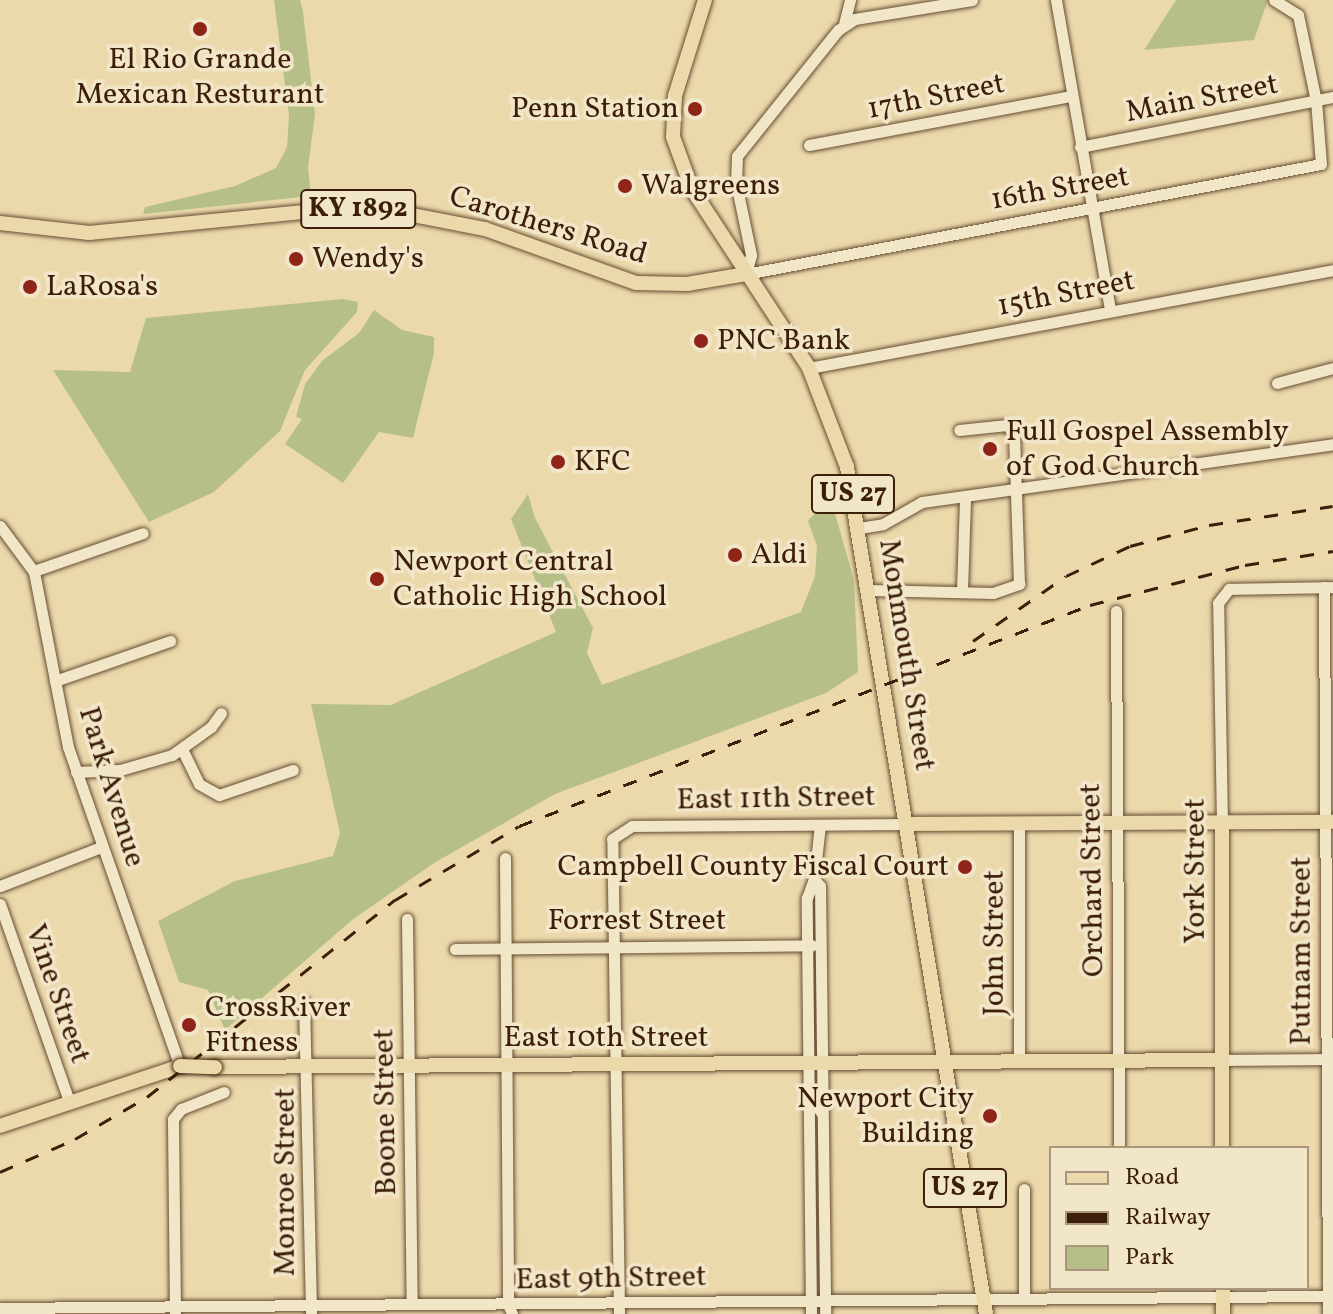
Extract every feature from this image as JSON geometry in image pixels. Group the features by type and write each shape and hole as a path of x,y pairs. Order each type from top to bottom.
{"main road":[{"name":"Monmouth Street","path":"705,0 675,96 673,137 692,189 809,368 838,437 859,528 984,1307"},
{"name":"Carothers Road","path":"0,223 89,233 343,208 392,211 485,229 636,283 668,286 746,274"},
{"name":"East 11th Street","path":"908,824 1329,822"},
{"name":"York Street","path":"1222,823 1222,1146"},
{"name":"East 10th Street","path":"0,1126 180,1066 1223,1060"},
{"path":"1223,1292 1223,1314"}],"street":[{"path":"746,274 751,255 736,183 737,156 844,24 850,0"},
{"path":"844,24 972,0"},
{"path":"1056,0 1110,310"},
{"path":"1274,0 1298,15 1316,101"},
{"name":"17th Street","path":"809,145 1071,96"},
{"name":"Main Street","path":"1080,147 1333,97"},
{"name":"16th Street","path":"746,274 1321,164 1316,101"},
{"name":"15th Street","path":"809,368 1333,270"},
{"path":"1277,383 1333,368"},
{"path":"869,590 993,593 1016,588 1020,581 1016,442 1007,425 959,430"},
{"path":"859,528 883,524 922,502 965,500 1333,444"},
{"path":"962,590 965,500"},
{"name":"Park Avenue","path":"0,526 34,571 76,772 180,1066"},
{"path":"34,571 143,533"},
{"name":"York Street","path":"1222,823 1218,603 1229,589 1329,587"},
{"name":"Putnam Street","path":"1328,1314 1329,587"},
{"name":"Orchard Street","path":"1116,611 1119,1146"},
{"path":"55,681 170,641"},
{"path":"76,772 149,764 182,749 221,713"},
{"path":"182,749 199,784 219,795 293,770"},
{"name":"East 11th Street","path":"613,946 612,839 620,830 908,824"},
{"path":"820,825 814,879 808,886 807,944 816,1062 825,1314"},
{"name":"John Street","path":"1019,825 1019,1061"},
{"path":"0,886 101,847"},
{"path":"505,858 510,1309"},
{"path":"811,1314 820,945 820,886 814,879"},
{"name":"Vine Street","path":"0,904 69,1101"},
{"name":"Boone Street","path":"407,919 412,1304"},
{"name":"Forrest Street","path":"455,949 505,946 820,945"},
{"path":"613,946 618,1308"},
{"name":"Monroe Street","path":"304,1002 309,1067 311,1310"},
{"path":"1223,1060 1330,1059"},
{"path":"175,1310 173,1119 181,1109 224,1092"},
{"path":"1024,1189 1024,1299"},
{"name":"East 9th Street","path":"0,1308 41,1311 311,1310 412,1304 449,1309 510,1309 811,1301 918,1301 984,1307 1024,1299 1120,1293 1223,1292 1330,1296"},
{"path":"918,1301 918,1314"}],"green space":[{"path":"274,0 300,0 303,12 315,114 308,168 311,196 143,214 145,207 235,186 276,168 287,147 289,116"},
{"path":"1176,0 1268,0 1254,40 1144,50"},
{"path":"343,299 358,302 357,312 305,370 280,431 214,492 149,522 53,370 130,372 146,318"},
{"path":"374,310 402,330 434,337 434,353 413,438 379,432 343,483 285,444 302,419 296,417 305,384 322,361 359,333"},
{"path":"528,494 535,518 593,628 587,653 602,685 801,612 815,576 817,546 808,521 830,496 854,580 858,672 826,693 555,794 434,863 352,920 225,1030 208,990 179,982 158,921 235,881 333,856 340,833 311,704 391,705 556,632 511,519"}],"railway":[{"path":"973,641 1066,576 1130,546 1209,525 1333,506"},
{"path":"0,1172 75,1139 147,1097 395,900 519,826 1090,605 1245,565 1333,551"}],"place":[{"name":"El Rio Grande Mexican Resturant","path":"200,29"},
{"name":"Penn Station","path":"695,109"},
{"name":"Walgreens","path":"625,186"},
{"name":"Wendy's","path":"296,259"},
{"name":"LaRosa's","path":"30,287"},
{"name":"PNC Bank","path":"701,341"},
{"name":"Full Gospel Assembly of God Church","path":"990,449"},
{"name":"KFC","path":"558,462"},
{"name":"Aldi","path":"735,555"},
{"name":"Newport Central Catholic High School","path":"377,579"},
{"name":"Campbell County Fiscal Court","path":"965,867"},
{"name":"CrossRiver Fitness","path":"189,1025"},
{"name":"Newport City Building","path":"990,1116"}]}
